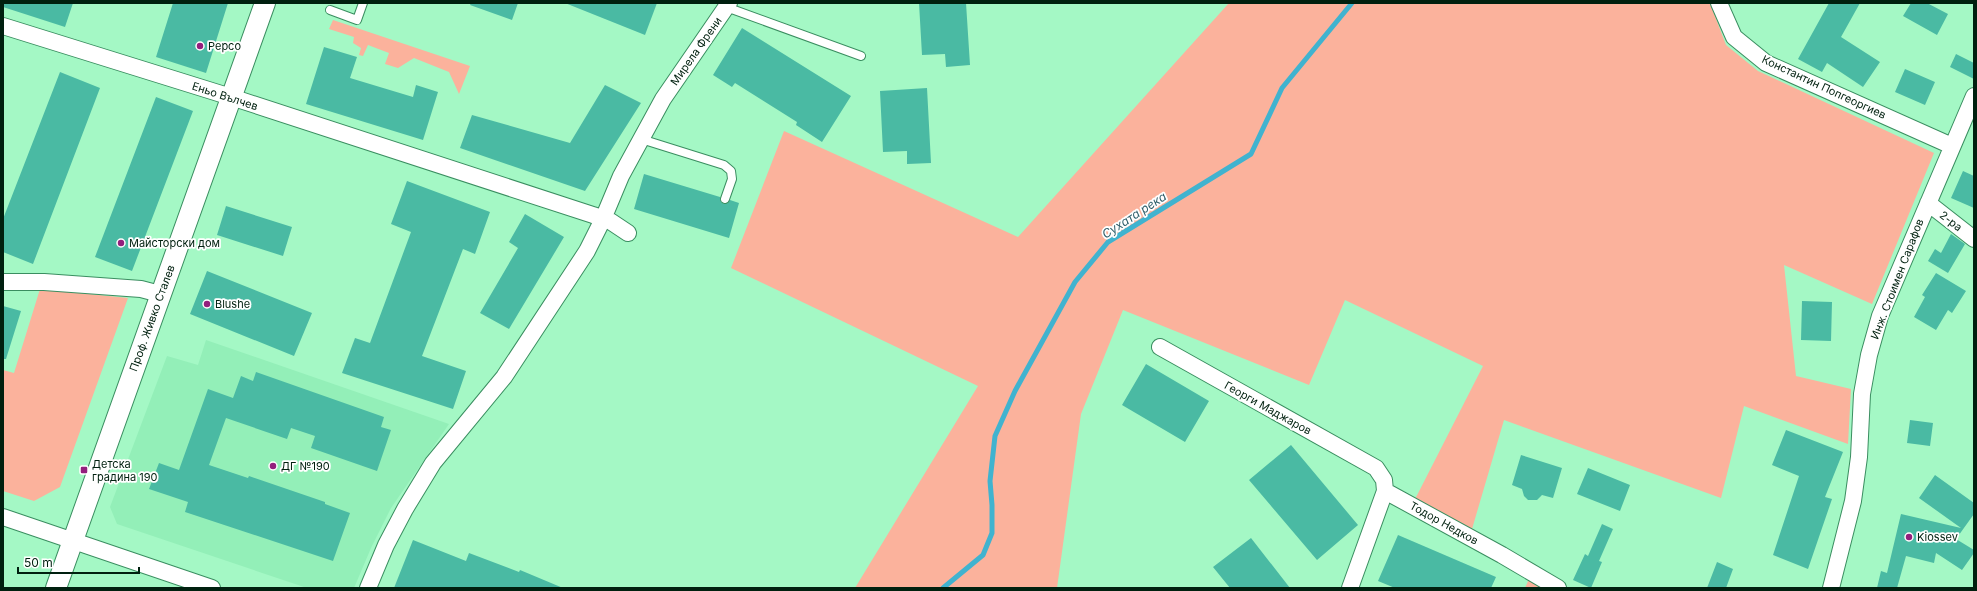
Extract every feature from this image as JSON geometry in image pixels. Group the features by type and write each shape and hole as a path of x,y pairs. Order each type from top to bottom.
{"street":[{"name":"Проф. Живко Сталев","path":"56,588 265,3"},
{"name":"Константин Попгеоргиев","path":"1719,3 1734,37 1766,62 1952,146"},
{"name":"Мирела Френи","path":"368,588 404,509 433,463 504,377 587,251 603,219 621,176 663,99 728,5"},
{"name":"Еньо Вълчев","path":"3,26 231,98 603,219 628,233"},
{"name":"Инж. Стоимен Сарафов","path":"1831,588 1853,501 1859,457 1862,394 1869,355 1880,316 1974,96"},
{"name":"2-ра","path":"1928,203 1974,239"},
{"path":"3,282 44,282 141,289 160,294"},
{"name":"Георги Маджаров","path":"1160,347 1376,468 1384,480 1385,491"},
{"path":"1350,588 1385,491"},
{"name":"Тодор Недков","path":"1385,491 1502,555 1558,588"},
{"path":"3,517 212,588"}],"lane":[{"path":"330,10 356,20 363,3"},
{"path":"728,5 861,56"},
{"path":"641,139 724,165 731,171 732,179 725,199"}],"shaded area":[{"path":"1229,3 1710,3 1726,45 1758,71 1934,153 1872,304 1784,265 1796,376 1851,389 1848,444 1744,406 1721,498 1504,420 1472,529 1566,588 1525,588 1529,579 1408,513 1483,366 1345,300 1309,385 1123,310 1081,414 1057,588 855,588 978,386 731,268 784,131 1018,237"},
{"path":"333,20 470,66 459,94 449,72 414,58 398,68 385,64 389,53 368,45 363,56 359,55 361,48 353,43 354,37 329,29"},
{"path":"40,289 128,298 60,487 34,501 3,491 3,370 14,373"},
{"name":"ДГ №190","path":"206,340 449,424 391,508 371,548 354,588 307,588 117,524 110,507 167,356 198,365"}],"building":[{"path":"3,3 73,3 65,27 3,7"},
{"path":"173,3 228,3 206,73 156,57"},
{"path":"471,3 518,3 512,20 470,5"},
{"path":"565,3 657,3 645,35"},
{"path":"919,3 966,3 970,65 946,67 945,54 922,55"},
{"path":"1829,3 1860,3 1841,37 1880,62 1863,87 1827,63 1822,72 1798,59"},
{"path":"1911,3 1927,3 1948,14 1937,35 1903,16"},
{"path":"742,28 851,96 822,142 796,125 797,122 735,83 732,87 713,75"},
{"path":"324,47 357,57 350,78 413,97 416,85 438,92 423,140 306,104"},
{"path":"1956,54 1974,63 1974,79 1950,67"},
{"path":"1905,69 1935,82 1925,105 1895,92"},
{"path":"60,72 100,88 33,264 3,252 3,219"},
{"path":"605,85 641,103 585,191 460,148 472,115 570,143"},
{"path":"927,88 931,163 907,164 907,151 883,152 880,91"},
{"path":"156,97 193,111 132,271 95,257"},
{"path":"1963,171 1974,176 1974,208 1951,198"},
{"path":"644,174 720,197 721,202 724,204 728,203 730,200 739,203 729,238 634,209"},
{"path":"407,181 490,212 475,254 463,249 422,356 466,371 453,409 342,373 355,338 370,343 411,232 391,224"},
{"path":"226,206 292,227 283,256 217,235"},
{"path":"525,214 564,237 509,329 480,313 518,248 509,242"},
{"path":"1951,234 1965,244 1948,273 1928,261 1935,249 1941,253"},
{"path":"207,271 312,313 294,356 190,314"},
{"path":"1936,273 1966,291 1952,313 1948,310 1936,330 1914,317 1925,297 1922,295"},
{"path":"1802,301 1832,302 1831,341 1801,340"},
{"path":"3,306 21,311 6,359 3,359"},
{"path":"1146,364 1209,401 1185,442 1122,405"},
{"path":"256,372 384,417 381,427 391,430 377,471 311,448 315,436 291,428 287,439 226,418 209,465 248,478 249,476 325,502 325,504 350,513 333,561 185,512 188,502 149,489 159,463 179,470 208,389 233,398 241,376 253,381"},
{"path":"1910,420 1933,423 1930,446 1907,443"},
{"path":"1786,430 1843,452 1825,497 1832,499 1808,569 1773,555 1799,476 1772,465"},
{"path":"1291,445 1358,525 1317,560 1249,480"},
{"path":"1521,455 1562,468 1553,498 1542,495 1537,500 1528,500 1524,496 1522,489 1512,485"},
{"path":"1588,468 1630,485 1620,511 1577,494"},
{"path":"1935,475 1974,503 1974,514 1956,539 1974,550 1974,553 1962,570 1936,553 1934,563 1906,556 1897,588 1877,588 1881,571 1887,573 1901,514 1961,528 1919,498"},
{"path":"1602,524 1613,529 1599,561 1602,562 1591,588 1573,580 1585,554 1588,556"},
{"path":"1398,535 1496,577 1491,588 1395,588 1378,581"},
{"path":"1251,538 1290,588 1230,588 1213,567"},
{"path":"413,540 466,561 469,553 519,572 520,570 563,588 394,588"},
{"path":"1717,562 1733,569 1726,588 1707,588"}],"waterway":[{"name":"Сухата река","path":"943,588 983,555 992,533 990,481 995,436 1015,391 1075,282 1108,242 1251,154 1282,88 1352,3"}],"place":[{"name":"Pepco","path":"200,46"},
{"name":"Майсторски дом","path":"121,243"},
{"name":"Blushe","path":"207,304"},
{"name":"ДГ №190","path":"273,466"},
{"name":"Детска градина 190","path":"84,470"},
{"name":"Kiossev","path":"1909,537"}]}
